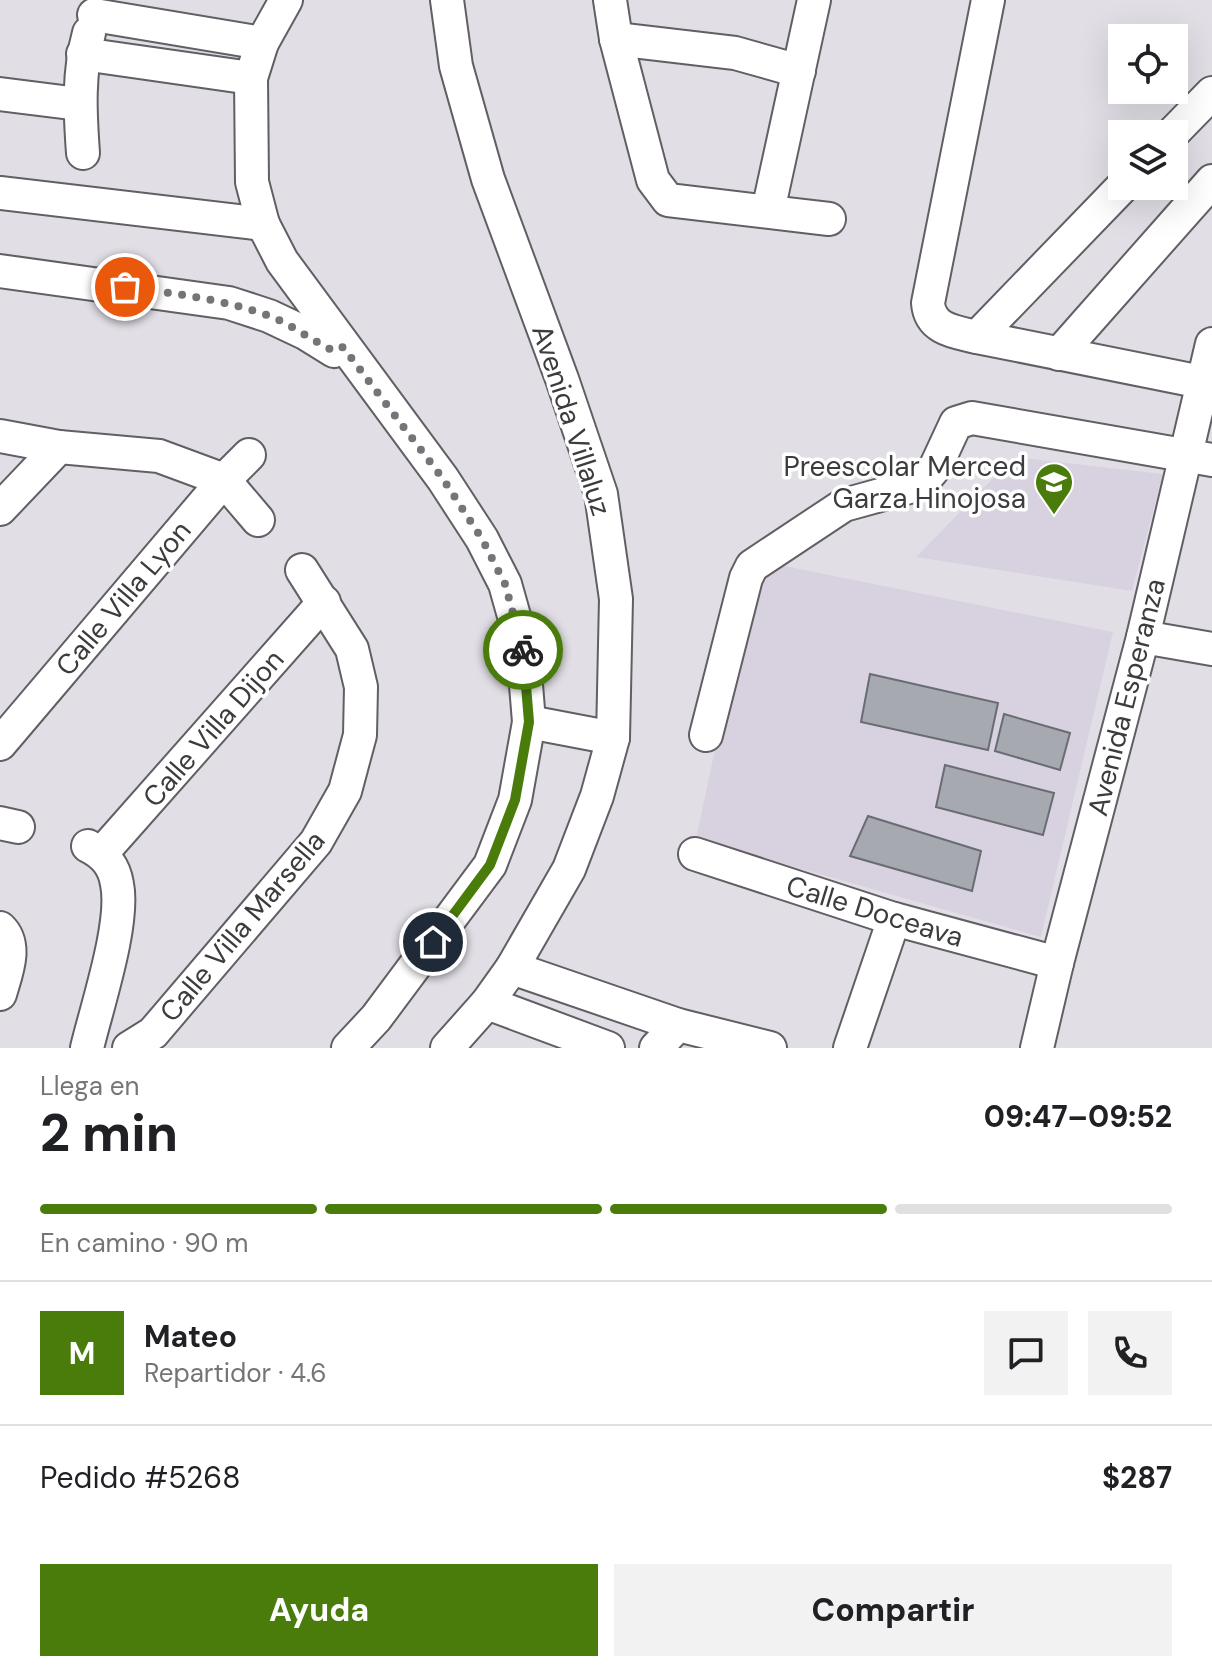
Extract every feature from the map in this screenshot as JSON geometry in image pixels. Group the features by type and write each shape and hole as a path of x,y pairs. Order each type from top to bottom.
{"street":[{"path":"286,0 262,43 251,78 252,182 263,224 334,346 443,479 482,539 505,584 523,648 529,722 515,800 490,865 376,1018 348,1048"},
{"name":"Avenida Villaluz","path":"447,0 456,66 488,179 601,494 616,599 613,738 597,796 569,869 512,968 487,1003 447,1048"},
{"path":"610,0 616,39 653,180 668,200 829,219"},
{"path":"768,211 814,0"},
{"path":"988,0 928,303 933,321 943,328 977,337 1208,383"},
{"path":"83,153 79,104 83,54 98,8 262,43"},
{"path":"616,39 735,53 799,71"},
{"path":"83,54 251,78"},
{"path":"1186,120 1212,93"},
{"path":"0,94 79,104"},
{"path":"1059,354 1212,181"},
{"path":"0,193 263,224"},
{"path":"977,337 1109,200"},
{"path":"0,271 229,303 269,316 334,346"},
{"name":"Avenida Esperanza","path":"1037,1048 1143,637 1199,458 1212,344"},
{"path":"706,735 746,578 752,566 844,505 913,486 926,478 936,466 956,423 972,418 1199,458"},
{"path":"0,436 59,447 159,456 224,480 258,520"},
{"path":"0,509 59,447"},
{"name":"Calle Villa Lyon","path":"0,744 224,480 249,455"},
{"name":"Calle Villa Marsella","path":"129,1048 153,1033 316,842 345,791 360,735 361,687 352,649 302,570"},
{"name":"Calle Villa Dijon","path":"87,1048 119,917 117,883 110,864 95,850 324,602"},
{"path":"1143,637 1212,649"},
{"path":"529,722 613,738"},
{"name":"Calle Doceava","path":"695,854 894,919 1057,963"},
{"path":"850,1048 894,919"},
{"path":"0,928 6,935 9,959 0,994"},
{"path":"512,968 678,1025 764,1047"},
{"path":"487,1003 608,1048"},
{"path":"656,1048 678,1025"}],"shaded area":[{"name":"Preescolar Merced Garza Hinojosa","path":"1014,457 1163,474 1132,591 916,557"},
{"path":"755,560 1113,632 1041,937 696,839"}],"building":[{"path":"870,674 998,703 988,750 861,722"},
{"path":"1004,714 1070,733 1060,770 995,751"},
{"path":"945,765 1054,793 1043,835 936,807"},
{"path":"868,816 981,851 972,891 850,856"}],"way so far":[{"path":"125,287 229,303 269,316 334,351 343,347 443,479 482,539 505,584 523,650"}],"place":[{"name":"Preescolar Merced Garza Hinojosa","path":"1054,516"}],"route":[{"path":"433,942 490,865 515,800 529,722 523,650"}]}
